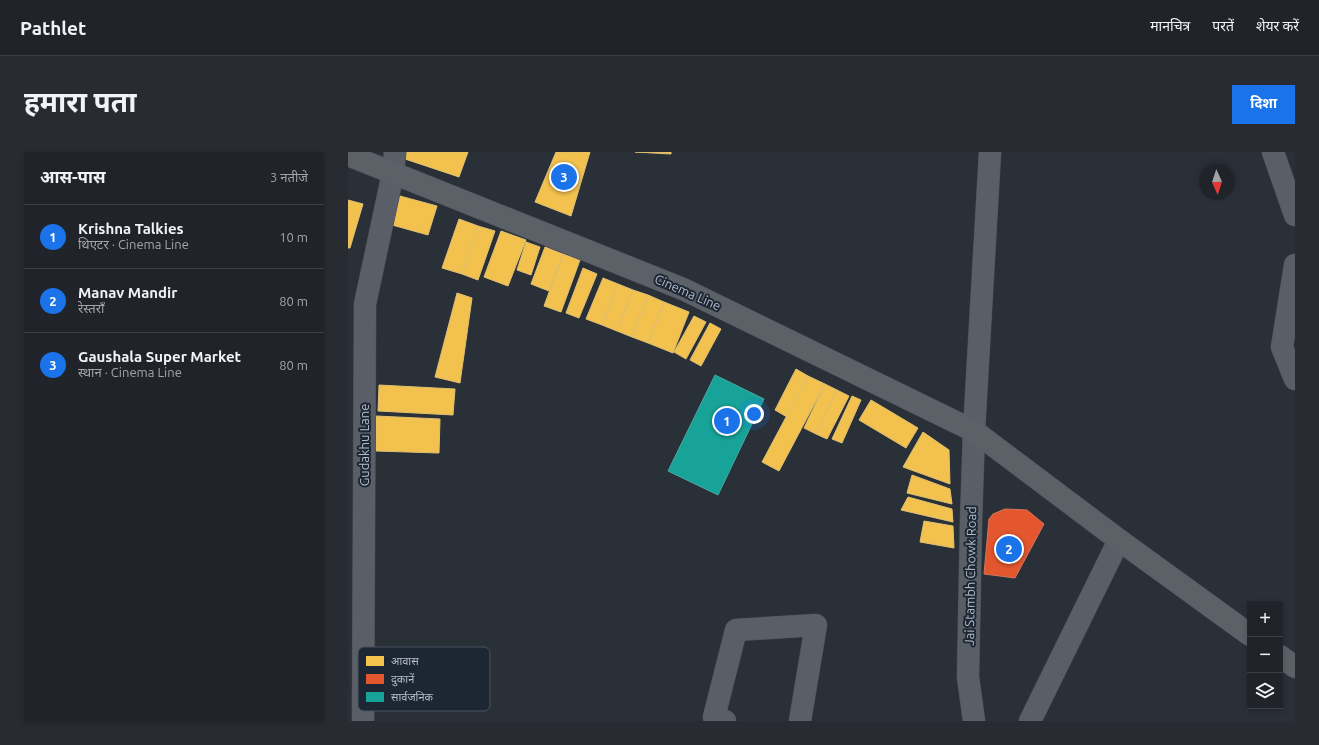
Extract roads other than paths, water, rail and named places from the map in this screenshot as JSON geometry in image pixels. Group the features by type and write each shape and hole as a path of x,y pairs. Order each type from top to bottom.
{"main road":[{"name":"Cinema Line","path":"348,155 394,162 683,289 974,431 1119,540 1247,633"},
{"path":"1283,658 1295,667"}],"street":[{"name":"Jai Stambh Chowk Road","path":"974,721 968,676 974,431 990,152"},
{"path":"1273,152 1295,215"},
{"name":"Gudakhu Lane","path":"364,647 365,304 394,162"},
{"path":"1295,265 1282,347 1295,379"},
{"path":"1030,721 1119,540"},
{"path":"725,721 714,717 736,630 816,625 800,721"},
{"name":"Gudakhu Lane","path":"364,711 364,721"}],"place":[{"name":"Gaushala Super Market","path":"564,177"},
{"name":"Krishna Talkies","path":"727,421"},
{"name":"Manav Mandir","path":"1009,549"}]}
